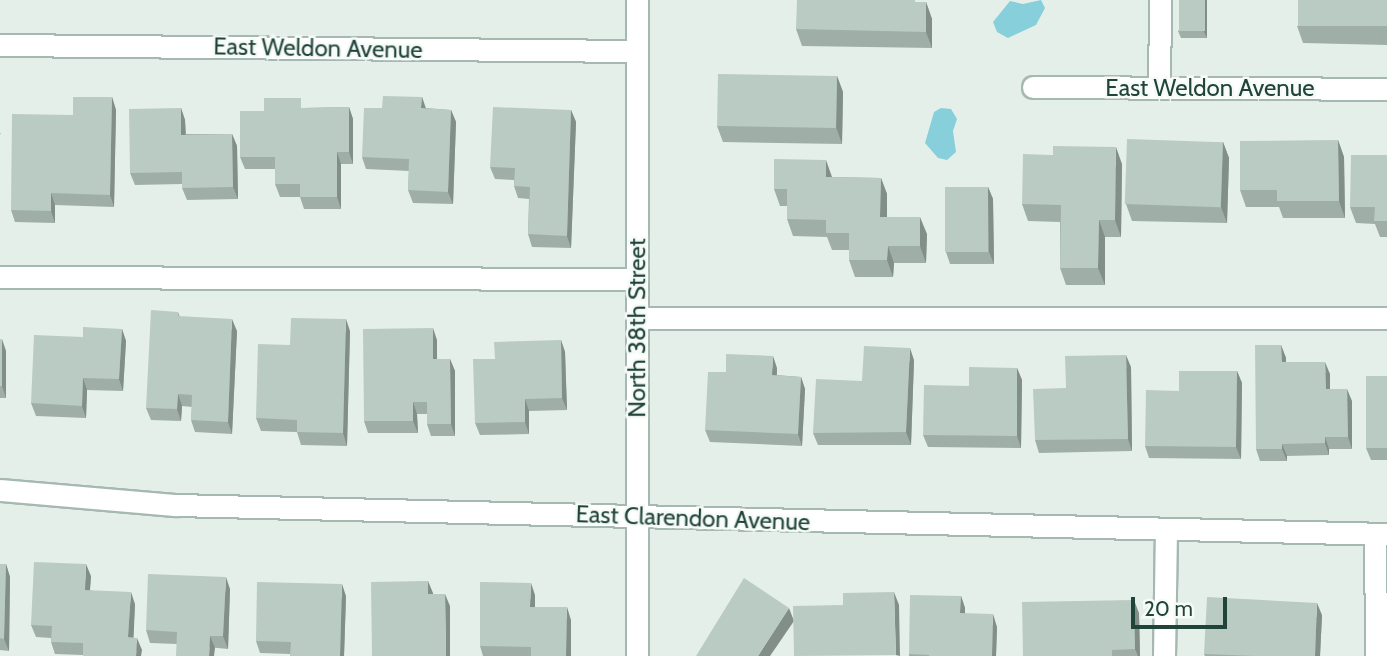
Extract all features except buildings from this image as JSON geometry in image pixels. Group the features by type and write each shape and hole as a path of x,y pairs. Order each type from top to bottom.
{"street":[{"name":"North 38th Street","path":"637,0 637,656"},
{"path":"1159,88 1160,0"},
{"name":"East Weldon Avenue","path":"0,45 636,51"},
{"name":"East Weldon Avenue","path":"1033,87 1387,89"},
{"path":"0,277 637,279"},
{"path":"637,318 1387,318"},
{"name":"East Clarendon Avenue","path":"0,490 175,505 1166,531 1381,534"},
{"path":"1164,656 1166,531"},
{"path":"1376,656 1381,534"}],"water":[{"path":"1041,0 1045,8 1036,25 1008,38 997,32 993,22 1010,1 1023,4"},
{"path":"941,108 951,109 957,119 953,131 956,152 947,160 938,158 925,143 934,112"}]}
